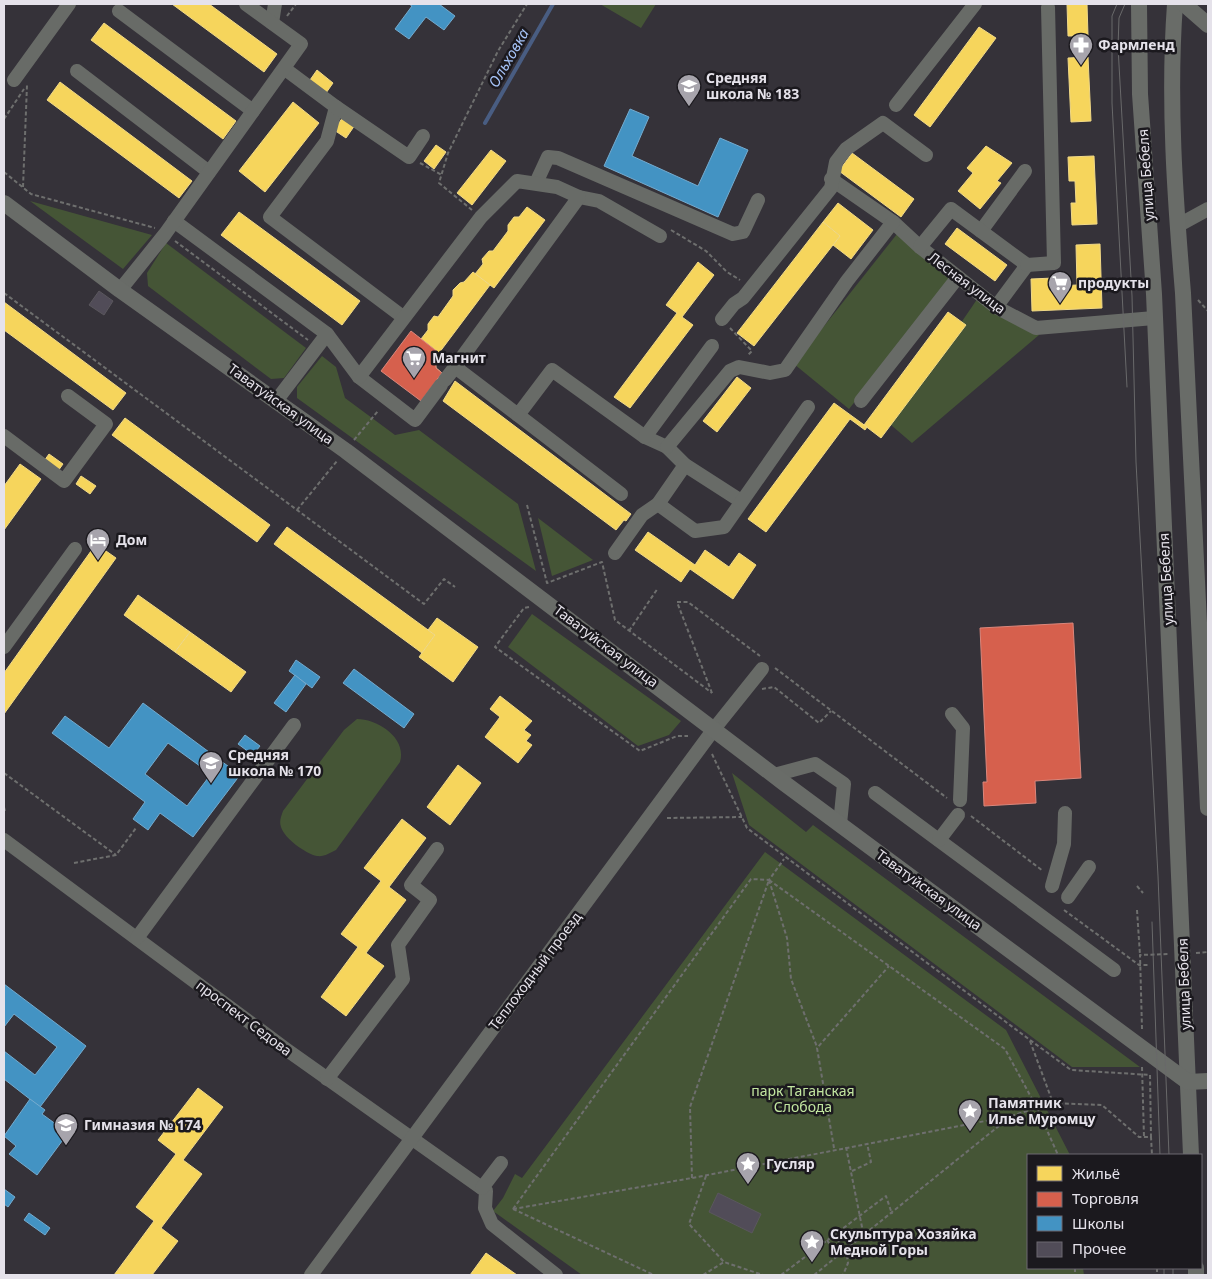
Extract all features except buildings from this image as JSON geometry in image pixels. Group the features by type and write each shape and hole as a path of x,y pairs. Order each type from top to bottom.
{"main road":[{"name":"улица Бебеля","path":"1139,4 1140,94 1154,318 1178,806 1191,1154"},
{"name":"улица Бебеля","path":"1175,4 1171,60 1177,226 1183,293 1208,808"},
{"path":"1184,4 1208,25"},
{"name":"Таватуйская улица","path":"4,203 120,290 276,401 774,775 1188,1082"},
{"path":"1188,1082 1208,1081"}],"street":[{"path":"21,82 69,4"},
{"path":"120,290 165,234 285,69 301,44 246,4"},
{"path":"272,23 275,4"},
{"path":"896,105 975,4"},
{"path":"920,248 951,209 1027,265 1054,263 1048,7"},
{"path":"119,11 253,111"},
{"path":"285,69 409,157 423,136"},
{"path":"77,71 209,172"},
{"path":"336,107 327,140 270,218 403,317"},
{"path":"722,319 752,287 831,188 831,179 836,162 846,149 883,123 926,154"},
{"path":"536,183 548,157 558,158 734,234 742,232 758,200"},
{"path":"981,231 1025,171"},
{"name":"Лесная улица","path":"831,179 894,222 920,248 996,307 1036,328 1154,318"},
{"path":"359,377 481,217 517,181 556,187 579,197 607,205 660,236"},
{"path":"174,220 327,334 359,377 415,420 579,197"},
{"path":"1177,226 1208,209"},
{"path":"667,447 730,371 739,367 770,373 785,370 847,281 894,222"},
{"path":"996,307 1027,265"},
{"path":"861,401 958,277"},
{"path":"276,401 327,334"},
{"path":"645,437 712,346"},
{"path":"455,367 621,494"},
{"path":"518,414 552,370 645,437 667,447 684,465 741,501"},
{"path":"4,436 64,480 106,424 68,396"},
{"path":"658,504 695,531 724,527 808,407"},
{"path":"615,554 642,515 658,504 684,465"},
{"path":"4,647 75,549"},
{"name":"Теплоходный проезд","path":"311,1275 714,729 766,665"},
{"path":"952,714 963,728 954,799"},
{"path":"137,938 294,725"},
{"path":"774,775 815,764 844,784 840,824"},
{"path":"875,793 1114,970"},
{"path":"1053,882 1064,844 1065,813"},
{"path":"939,840 964,816"},
{"name":"проспект Седова","path":"4,840 327,1079 484,1190"},
{"path":"327,1079 403,979 398,945 430,900 411,885 437,849"},
{"path":"1062,901 1089,866"},
{"path":"501,1163 484,1190 485,1208 492,1224 556,1275"}],"path":[{"path":"481,217 439,183 448,153 498,51 527,4"},
{"path":"21,82 23,187"},
{"path":"409,157 442,175"},
{"path":"4,172 31,194 157,228 317,347"},
{"path":"660,236 669,229 706,251 727,272 752,287"},
{"path":"4,293 424,604 444,579 455,587"},
{"path":"1192,295 1208,311"},
{"path":"722,319 752,351 739,367"},
{"path":"527,505 547,583 602,562 614,620 712,693 677,602 688,602 766,665 954,799"},
{"path":"629,631 658,588"},
{"path":"530,607 524,608 495,647 640,751 678,736 688,736"},
{"path":"759,690 774,687 819,723 831,711"},
{"path":"712,754 746,828 1030,1040 1071,1070 1150,1075 1152,1154"},
{"path":"4,773 116,855"},
{"path":"4,807 5,811"},
{"path":"964,816 1053,882"},
{"path":"667,818 742,817"},
{"path":"74,863 116,855 136,828"},
{"path":"692,1178 690,1106 769,880 785,858"},
{"path":"513,1209 751,879 769,880 1005,1049 1038,1110 1058,1154"},
{"path":"769,880 787,938 791,979 817,1048 834,1149"},
{"path":"1137,886 1143,893"},
{"path":"1062,901 1139,965 1149,965"},
{"path":"1137,910 1142,1033"},
{"path":"1189,953 1208,952"},
{"path":"1140,956 1169,954"},
{"path":"817,1048 888,966"},
{"path":"1030,1040 1053,1103"},
{"path":"1142,1062 1144,1137"},
{"path":"513,1209 692,1178 1011,1116 1038,1110 1053,1103 1102,1105 1139,1137 1151,1137"},
{"path":"814,1275 892,1214 1011,1116"},
{"path":"851,1172 871,1162 867,1143"},
{"path":"846,1147 864,1236"},
{"path":"706,1175 689,1224 724,1262 763,1275"},
{"path":"781,1275 826,1239 886,1196 892,1214"},
{"path":"513,1209 654,1275"},
{"path":"833,1234 846,1250 848,1263 843,1275"},
{"path":"826,1239 838,1257"},
{"path":"702,1275 724,1262"}],"green space":[{"path":"600,4 656,4 641,28"},
{"path":"30,201 152,235 123,269"},
{"path":"897,234 955,275 849,409 794,364"},
{"path":"166,243 306,348 284,378 271,379 148,286 147,273"},
{"path":"980,295 1039,335 912,443 891,425"},
{"path":"322,356 336,367 345,398 395,435 419,430 518,504 536,571 297,398 297,387"},
{"path":"538,518 593,560 552,576"},
{"path":"532,614 681,721 669,735 638,746 508,647"},
{"path":"357,719 374,722 382,726 395,738 401,753 400,762 336,850 322,856 312,855 286,836 280,825 283,811 344,730"},
{"path":"732,773 806,832 813,825 1140,1067 1072,1067 749,825"},
{"name":"парк Таганская Слобода","path":"765,852 1006,1030 1069,1154 1027,1154 1027,1269 1083,1269 1084,1275 582,1275 493,1211 503,1198 515,1174 522,1178"}],"waterway":[{"name":"Ольховка","path":"485,123 553,4"}],"tram line":[{"path":"1117,4 1112,16 1112,103 1127,387"},
{"path":"1125,4 1119,18 1118,47 1132,296 1136,462 1158,876 1169,1154"},
{"path":"1152,922 1160,1154"},
{"path":"1164,1269 1164,1275"},
{"path":"1173,1269 1173,1275"}],"place":[{"name":"Фармленд","path":"1081,66"},
{"name":"Средняя школа № 183","path":"689,107"},
{"name":"продукты","path":"1060,304"},
{"name":"Магнит","path":"414,379"},
{"name":"Дом","path":"98,561"},
{"name":"Средняя школа № 170","path":"211,784"},
{"name":"Памятник Илье Муромцу","path":"970,1132"},
{"name":"Гимназия № 174","path":"66,1146"},
{"name":"Гусляр","path":"748,1185"},
{"name":"Скульптура Хозяйка Медной Горы","path":"812,1263"}]}
